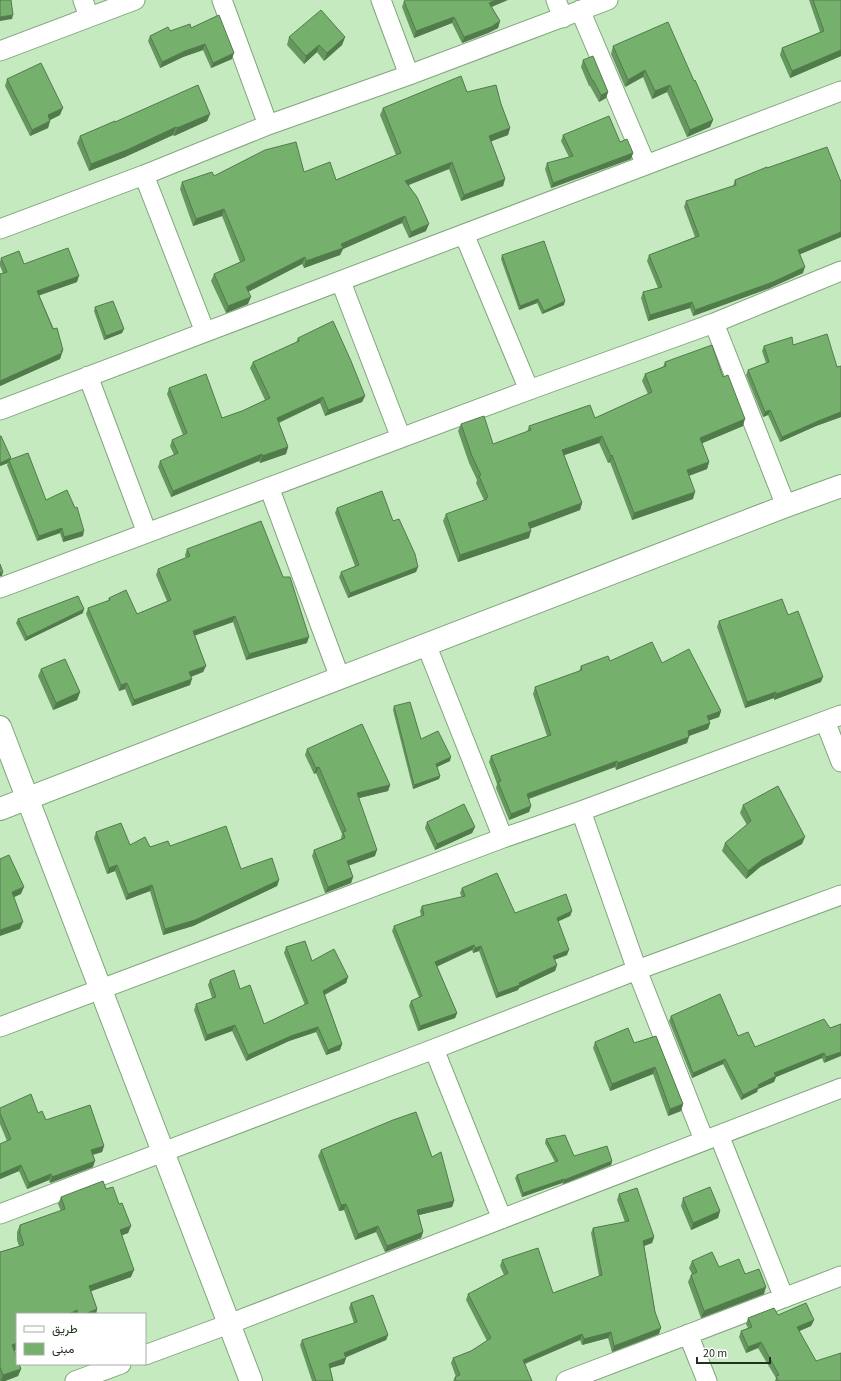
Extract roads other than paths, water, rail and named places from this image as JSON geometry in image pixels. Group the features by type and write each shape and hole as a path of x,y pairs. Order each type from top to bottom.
{"street":[{"path":"0,50 86,8 135,0"},
{"path":"222,0 268,125"},
{"path":"381,0 409,75"},
{"path":"556,0 563,18"},
{"path":"0,229 144,175 268,125 409,75 608,0"},
{"path":"580,10 646,165"},
{"path":"0,410 341,282 646,165 839,98"},
{"path":"144,175 205,332"},
{"path":"464,234 529,390"},
{"path":"0,588 529,390 714,323 841,271"},
{"path":"341,282 401,438"},
{"path":"714,323 786,506"},
{"path":"88,376 147,533"},
{"path":"0,809 426,644 841,486"},
{"path":"269,487 340,678"},
{"path":"426,644 503,838"},
{"path":"0,1027 100,988 503,838 581,812 833,718 841,762"},
{"path":"0,727 252,1381"},
{"path":"581,812 637,970 784,1298"},
{"path":"0,1214 637,970 841,895"},
{"path":"434,1049 502,1219"},
{"path":"146,1355 230,1324 841,1088"},
{"path":"566,1381 841,1276"},
{"path":"688,1334 707,1381"},
{"path":"75,1381 118,1365"}]}
